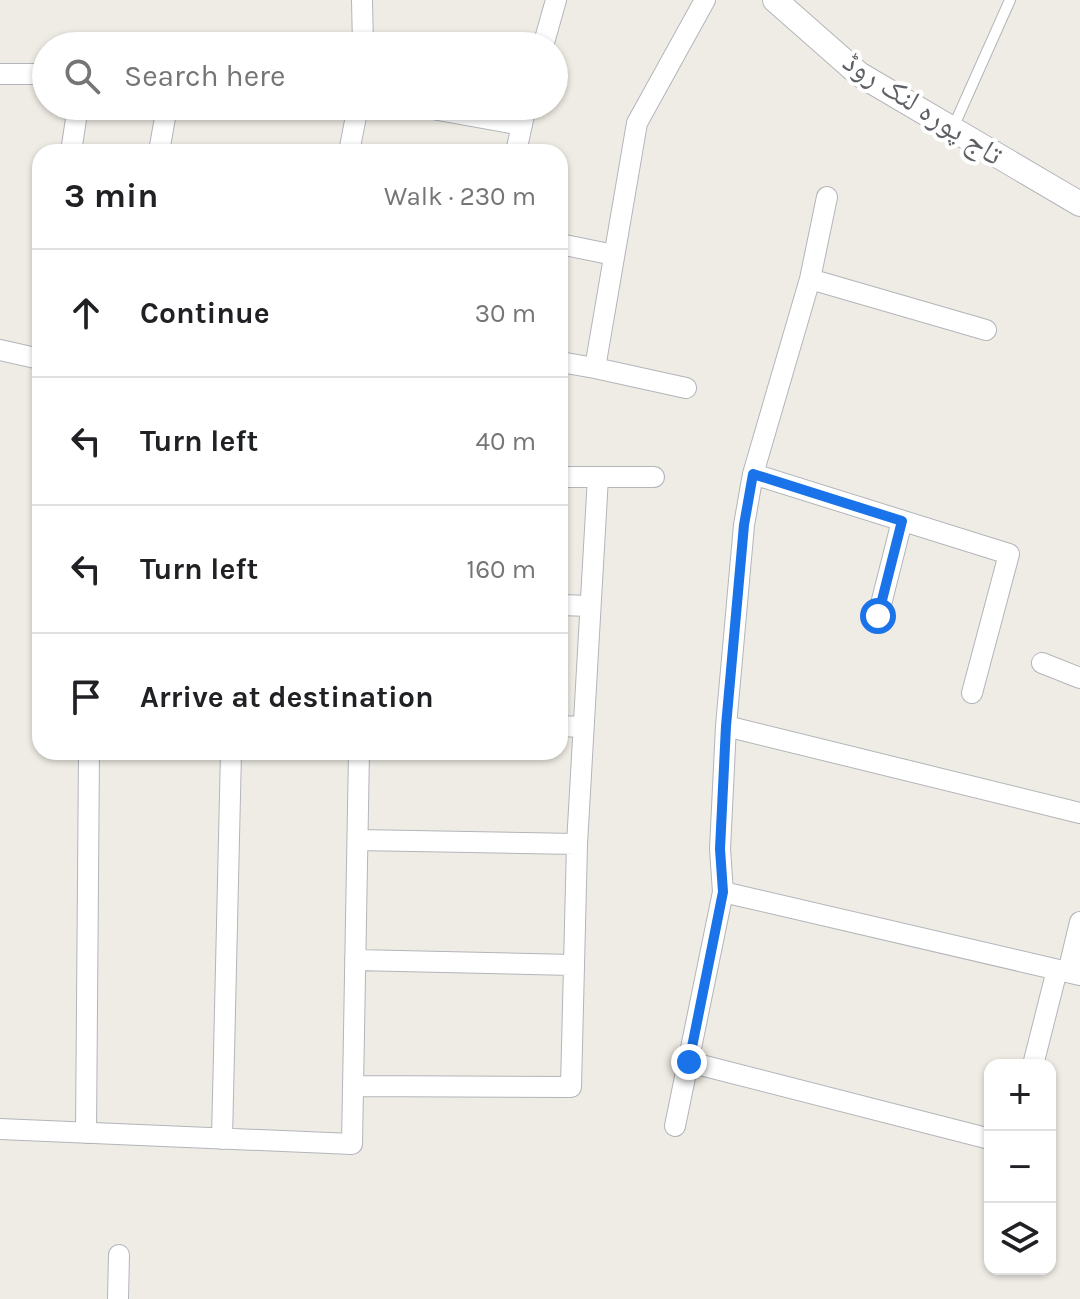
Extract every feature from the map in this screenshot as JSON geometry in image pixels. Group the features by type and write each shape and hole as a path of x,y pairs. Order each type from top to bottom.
{"street":[{"path":"362,0 363,32"},
{"path":"547,32 556,0"},
{"path":"595,368 637,123 705,0"},
{"name":"تاج پورہ لنک روڈ","path":"775,0 859,74 1080,204"},
{"path":"0,74 32,74"},
{"path":"72,144 76,120"},
{"path":"160,144 165,120"},
{"path":"351,144 355,120"},
{"path":"518,144 523,120"},
{"path":"675,1126 723,892 720,849 726,726 744,525 753,474 810,279 827,197"},
{"path":"568,246 614,255"},
{"path":"810,279 986,330"},
{"path":"0,350 32,356"},
{"path":"568,363 686,388"},
{"path":"753,474 1009,554 972,693"},
{"path":"568,477 654,477"},
{"path":"353,1086 571,1087 582,727 598,477"},
{"path":"878,616 902,521"},
{"path":"568,605 590,606"},
{"path":"1042,663 1080,678"},
{"path":"568,726 582,727"},
{"path":"726,726 1080,813"},
{"path":"86,1133 89,760"},
{"path":"222,1139 231,760"},
{"path":"0,1129 352,1144 359,760"},
{"path":"358,840 577,844"},
{"path":"723,892 1068,972"},
{"path":"1035,1059 1068,972 1080,922"},
{"path":"355,960 573,965"},
{"path":"689,1062 984,1137"},
{"path":"118,1299 119,1255"}],"lane":[{"path":"952,131 1010,0"}],"route":[{"path":"689,1062 723,892 720,849 726,726 744,525 753,474 902,521 878,616"}]}
